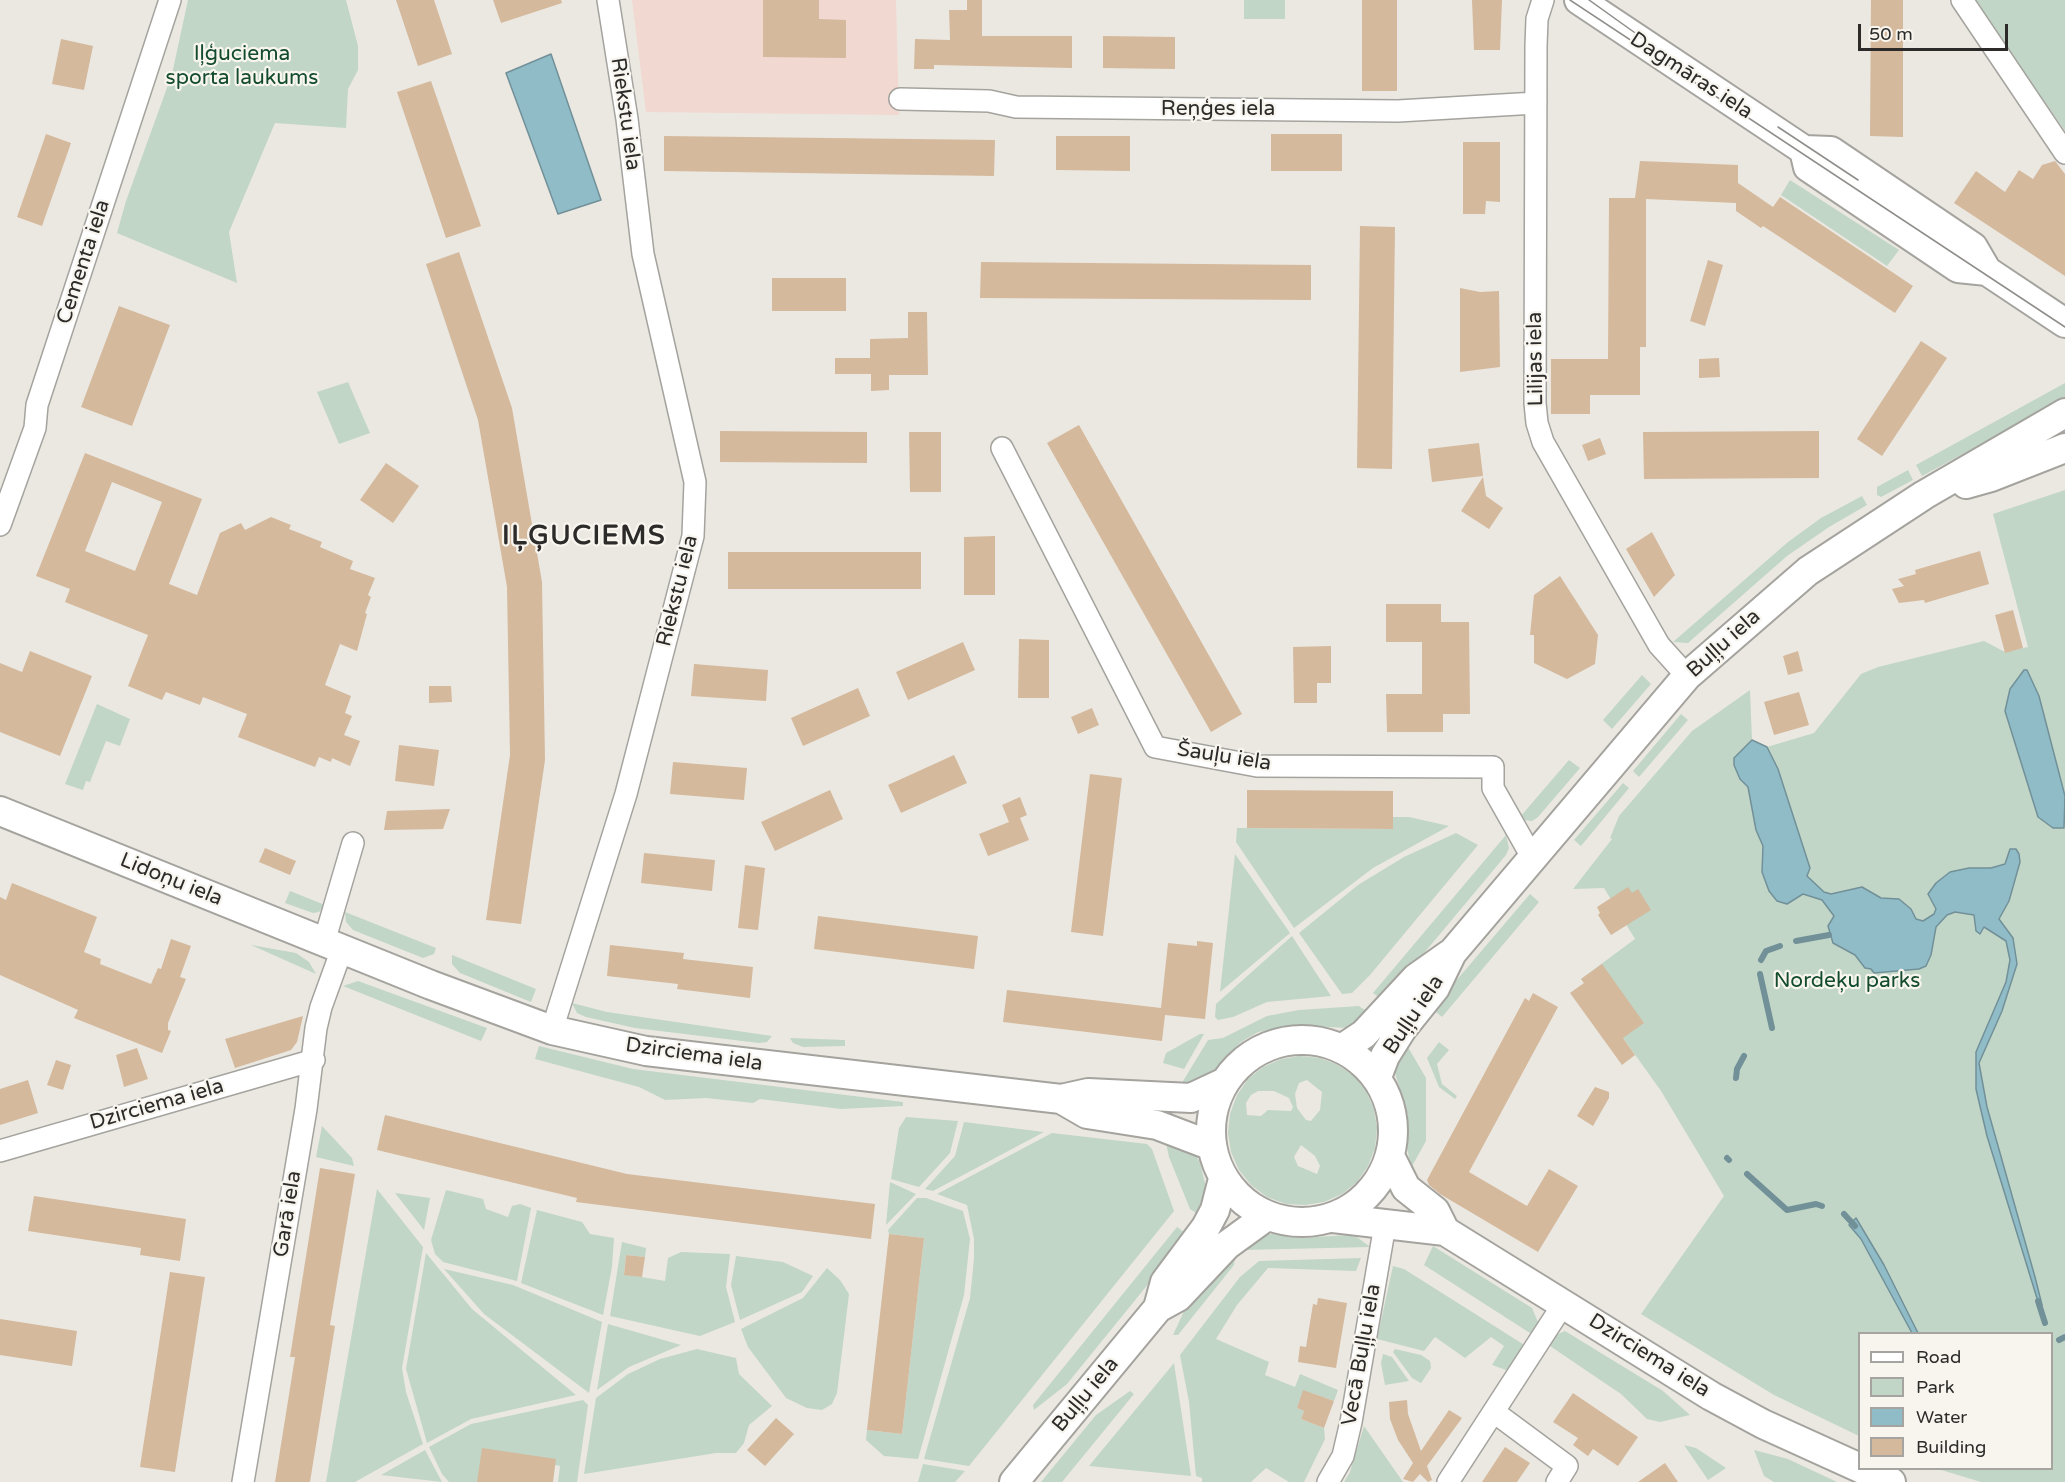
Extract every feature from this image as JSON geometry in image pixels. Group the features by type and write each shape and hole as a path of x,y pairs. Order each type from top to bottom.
{"street":[{"name":"Cementa iela","path":"0,525 35,428 37,405 170,0"},
{"name":"Riekstu iela","path":"552,1030 626,794 693,536 695,482 643,254 627,120 608,0"},
{"name":"Lilijas iela","path":"1543,0 1537,19 1536,103 1535,403 1538,423 1543,442 1659,645 1687,676"},
{"name":"Dagmāras iela","path":"1579,0 1804,150 1830,151 1973,247 1987,271 2065,323"},
{"path":"1962,0 2065,153"},
{"name":"Reņģes iela","path":"900,99 989,101 1016,107 1398,111 1536,103"},
{"name":"Buļļu iela","path":"1377,1077 1385,1056 1402,1029 1435,988 1452,953 1687,676 1747,621 1808,571 1924,495 2065,413"},
{"name":"Šauļu iela","path":"1002,448 1155,747 1257,766 1493,767 1493,788 1532,857"},
{"path":"1924,495 1991,477 2065,448"},
{"name":"Lidoņu iela","path":"0,811 333,946"},
{"name":"Garā iela","path":"243,1482 321,1007 353,843"},
{"name":"Dzirciema iela","path":"333,946 552,1030 646,1051 1061,1100 1088,1093 1191,1098 1223,1083"},
{"name":"Buļļu iela","path":"1343,1048 1364,1034 1416,978 1452,953"},
{"path":"1308,1039 1343,1048 1362,1061 1377,1077 1390,1104 1394,1134 1390,1156 1376,1183 1357,1204 1333,1218 1293,1222 1267,1216 1244,1201 1223,1179 1212,1146 1213,1109 1223,1083 1241,1062 1272,1044 1308,1039"},
{"name":"Dzirciema iela","path":"0,1151 314,1060"},
{"name":"Dzirciema iela","path":"1061,1100 1087,1114 1157,1125 1212,1146"},
{"name":"Dzirciema iela","path":"1390,1156 1406,1188 1435,1211 1445,1231"},
{"name":"Buļļu iela","path":"1158,1308 1165,1282 1206,1227 1215,1210 1223,1179"},
{"name":"Buļļu iela","path":"1014,1482 1158,1308 1178,1297 1227,1245 1267,1216"},
{"name":"Dzirciema iela","path":"1333,1218 1445,1231 1711,1396 1763,1424 1858,1467"},
{"name":"Vecā Buļļu iela","path":"1328,1482 1342,1456 1351,1422 1385,1225"},
{"path":"1448,1482 1563,1303"},
{"path":"1494,1412 1566,1466 1557,1482"},
{"name":"Dzirciema iela","path":"1864,1470 1891,1482"}],"shaded area":[{"path":"632,0 896,0 899,115 646,112"}],"green space":[{"name":"Iļģuciema sporta laukums","path":"188,0 346,0 358,46 358,70 348,89 346,128 275,123 229,232 237,283 117,233 126,201 172,74"},
{"path":"1244,0 1285,0 1285,19 1244,19"},
{"path":"1974,0 2065,0 2065,131"},
{"path":"1790,180 1899,250 1887,266 1781,195"},
{"path":"348,382 370,433 339,444 317,392"},
{"path":"2065,383 2065,399 1922,476 1916,465"},
{"path":"1908,470 1913,480 1881,497 1877,495 1877,487"},
{"name":"Nordeķu parks","path":"2065,490 2065,1482 1981,1482 1941,1470 2053,1470 2053,1332 1858,1332 1858,1436 1774,1395 1641,1314 1724,1196 1661,1091 1581,979 1635,939 1604,888 1573,889 1612,839 1610,838 1619,816 1692,731 1750,690 1752,740 1767,747 1814,733 1861,674 1878,667 1984,641 2005,652 2028,647 1993,514"},
{"path":"1862,496 1867,505 1829,527 1787,556 1688,643 1673,642 1788,542 1821,518"},
{"path":"1642,675 1651,684 1612,729 1603,720"},
{"path":"97,704 130,719 120,746 106,741 90,782 86,781 83,790 65,784"},
{"path":"1681,714 1688,720 1639,777 1633,771"},
{"path":"1569,760 1580,768 1538,817 1532,821 1520,817"},
{"path":"1623,783 1629,788 1581,846 1574,840"},
{"path":"1393,817 1409,817 1449,826 1373,868 1294,928 1236,842 1237,828 1393,829"},
{"path":"1456,833 1478,845 1370,975 1352,993 1342,994 1299,933 1358,885 1404,857"},
{"path":"1506,835 1509,848 1506,855 1384,1001 1373,993"},
{"path":"1235,854 1290,933 1220,992"},
{"path":"290,891 325,905 319,912 313,913 285,903"},
{"path":"1530,894 1539,902 1442,1017 1432,1009"},
{"path":"345,912 436,948 434,954 423,958 353,930 346,922"},
{"path":"1292,936 1331,996 1267,1002 1233,1017 1218,1020 1215,1017 1216,1004"},
{"path":"251,945 296,953 309,962 316,974"},
{"path":"452,955 536,989 531,1002 460,973 452,964"},
{"path":"358,981 487,1028 481,1041 343,986"},
{"path":"572,1003 607,1012 772,1036 767,1042 759,1043 635,1028 586,1017 577,1013"},
{"path":"1359,1006 1372,1015 1347,1028 1294,1025 1258,1032 1241,1042 1212,1074 1177,1091 1208,1040 1223,1038 1267,1016 1299,1010"},
{"path":"1204,1034 1184,1069 1163,1063 1166,1053"},
{"path":"790,1038 845,1040 845,1046 803,1047 793,1043"},
{"path":"1405,1042 1426,1078 1426,1141 1411,1168 1407,1147 1408,1116 1395,1073 1399,1053"},
{"path":"1439,1042 1449,1050 1437,1064 1442,1084 1457,1096 1455,1099 1439,1087 1427,1058"},
{"path":"539,1046 633,1069 903,1102 903,1106 841,1109 760,1099 753,1103 706,1098 665,1100 639,1087 535,1059"},
{"path":"1300,1056 1320,1058 1338,1065 1354,1076 1366,1091 1374,1109 1377,1128 1375,1148 1368,1166 1357,1182 1342,1194 1324,1202 1305,1205 1286,1204 1267,1197 1251,1185 1239,1170 1231,1152 1228,1133 1230,1114 1237,1095 1248,1079 1263,1067 1281,1059","holes":["1307,1080 1322,1092 1320,1110 1311,1121 1306,1120 1297,1108 1295,1094 1299,1083","1258,1091 1274,1091 1289,1098 1293,1107 1291,1111 1268,1110 1261,1116 1247,1115 1246,1103 1251,1095","1301,1145 1315,1156 1320,1166 1317,1174 1298,1166 1294,1157"]},
{"path":"906,1117 958,1121 950,1153 919,1187 891,1179 899,1128"},
{"path":"964,1122 1044,1132 933,1191 925,1189 955,1156"},
{"path":"322,1126 352,1158 354,1166 316,1157"},
{"path":"1052,1133 1147,1144 1152,1149 1174,1211 969,1466 924,1459 970,1298 974,1259 974,1239 967,1205 937,1194"},
{"path":"1164,1134 1195,1153 1200,1163 1207,1191 1202,1217 1190,1209 1169,1157"},
{"path":"890,1182 916,1194 886,1225"},
{"path":"377,1189 423,1247 402,1368 406,1392 423,1444 355,1482 326,1482"},
{"path":"446,1190 483,1199 486,1209 508,1217 512,1206 520,1204 531,1208 517,1281 443,1262 435,1254 431,1240"},
{"path":"395,1193 430,1198 424,1230"},
{"path":"917,1198 926,1198 963,1211 970,1239 964,1295 918,1459 884,1456 866,1440 867,1430 902,1434 924,1238 889,1234 888,1230"},
{"path":"537,1210 582,1222 590,1234 614,1238 612,1267 603,1315 521,1283"},
{"path":"1177,1227 1188,1235 1067,1384 1034,1410 1033,1405"},
{"path":"1272,1234 1301,1238 1348,1235 1357,1237 1370,1247 1244,1250 1249,1237"},
{"path":"622,1242 646,1248 645,1257 626,1255 624,1274 665,1281 668,1258 681,1252 730,1254 726,1287 735,1322 700,1336 610,1316"},
{"path":"1433,1246 1532,1308 1538,1322 1533,1335 1424,1265"},
{"path":"426,1253 472,1309 576,1395 471,1419 427,1443 406,1369"},
{"path":"736,1256 783,1262 813,1276 802,1292 740,1320 731,1285"},
{"path":"1235,1257 1234,1265 1178,1335 1173,1335 1190,1298"},
{"path":"1361,1258 1356,1271 1268,1268 1237,1305 1216,1339 1269,1362 1265,1375 1295,1387 1300,1374 1338,1390 1334,1401 1311,1393 1301,1397 1297,1408 1304,1411 1301,1419 1324,1428 1325,1439 1304,1482 1289,1482 1266,1468 1251,1482 1202,1482 1202,1478 1196,1476 1189,1402 1180,1355 1240,1277 1259,1261"},
{"path":"1393,1266 1404,1269 1526,1346 1513,1366 1506,1370 1492,1365 1504,1346 1491,1337 1465,1358 1435,1337 1424,1351 1377,1339"},
{"path":"827,1268 840,1280 849,1294 837,1393 832,1404 822,1410 807,1408 786,1398 748,1347 741,1329 803,1298"},
{"path":"444,1269 513,1285 602,1322 589,1393 484,1314"},
{"path":"608,1324 681,1345 629,1367 597,1390"},
{"path":"1565,1331 1663,1391 1690,1415 1660,1422 1647,1419 1621,1394 1547,1344 1554,1336"},
{"path":"697,1349 736,1358 739,1374 772,1406 749,1425 744,1443 736,1453 716,1453 584,1474 596,1398 628,1374 660,1359"},
{"path":"1395,1349 1421,1355 1430,1361 1431,1368 1421,1383 1412,1378 1393,1352"},
{"path":"1383,1354 1392,1357 1409,1381 1385,1385 1381,1363"},
{"path":"1174,1363 1191,1476 1089,1466"},
{"path":"1130,1391 1134,1394 1062,1482 1041,1482 1096,1415"},
{"path":"583,1400 588,1405 577,1482 558,1482 560,1466 555,1465 477,1482 449,1482 442,1474 429,1447 471,1424"},
{"path":"1364,1426 1403,1482 1344,1482 1350,1472"},
{"path":"1684,1445 1696,1448 1726,1468 1708,1480"},
{"path":"425,1450 442,1482 381,1475"},
{"path":"1754,1450 1788,1459 1837,1482 1774,1482 1764,1476"},
{"path":"923,1464 965,1471 955,1482 918,1482"}],"water":[{"path":"551,54 601,200 558,214 506,73"},
{"path":"2024,670 2027,670 2039,696 2065,796 2064,828 2053,828 2038,817 2005,711 2010,689"},
{"path":"1752,740 1767,747 1778,769 1810,868 1807,876 1824,892 1831,894 1862,887 1881,898 1899,899 1911,909 1916,919 1923,921 1934,914 1936,909 1928,894 1936,883 1950,872 1969,868 1991,868 2005,864 2010,849 2016,849 2019,854 2020,862 2009,901 1999,919 2013,938 2017,964 2002,1011 1979,1063 1987,1107 2035,1277 2042,1305 2040,1308 1987,1136 1976,1089 1976,1052 2006,982 2010,960 2006,941 1984,927 1980,934 1976,931 1974,915 1955,912 1947,915 1936,927 1931,955 1926,966 1919,969 1874,973 1871,969 1865,968 1855,955 1833,943 1828,926 1834,916 1822,900 1803,894 1787,904 1777,901 1769,891 1762,872 1763,846 1756,830 1748,787 1740,779 1734,765 1734,758"},
{"path":"1856,1218 1884,1265 1918,1332 1911,1332 1861,1239 1849,1225"}],"building":[{"path":"396,0 434,0 452,54 418,66"},
{"path":"493,0 561,0 562,3 501,23"},
{"path":"763,0 819,0 819,19 846,20 846,58 763,57"},
{"path":"967,0 982,0 982,36 1072,36 1072,68 934,65 934,69 914,69 915,39 950,40 949,10 967,10"},
{"path":"1362,0 1397,0 1397,91 1362,91"},
{"path":"1472,0 1502,0 1500,50 1474,50"},
{"path":"1871,0 1903,0 1903,137 1870,136"},
{"path":"1103,36 1175,37 1175,69 1103,68"},
{"path":"61,39 93,46 84,90 52,84"},
{"path":"431,81 481,226 446,238 397,92"},
{"path":"46,134 71,143 42,226 17,217"},
{"path":"1271,134 1342,134 1342,171 1271,171"},
{"path":"664,136 995,140 994,176 664,171"},
{"path":"1056,136 1130,136 1130,171 1056,170"},
{"path":"1463,142 1500,142 1500,202 1486,201 1485,214 1463,214"},
{"path":"1640,161 1738,165 1738,183 1773,207 1780,197 1913,286 1895,313 1763,226 1761,228 1736,211 1736,203 1646,199 1646,347 1640,347 1640,395 1590,395 1590,414 1551,414 1551,359 1608,359 1609,198 1635,198"},
{"path":"2055,161 2065,174 2065,276 1954,203 1976,171 2005,192 2019,170 2033,179 2042,165"},
{"path":"1360,226 1395,227 1392,469 1357,468"},
{"path":"459,252 512,408 542,582 545,760 521,924 486,920 510,755 507,587 478,420 426,264"},
{"path":"1708,260 1723,265 1705,326 1690,321"},
{"path":"981,262 1311,265 1311,300 980,298"},
{"path":"772,278 846,278 846,311 772,311"},
{"path":"1460,288 1480,292 1499,291 1500,367 1460,372"},
{"path":"119,306 170,325 132,426 81,407"},
{"path":"908,312 927,312 928,375 889,375 889,390 871,391 871,374 835,374 835,358 870,358 870,339 908,338"},
{"path":"1921,341 1947,358 1882,456 1857,439"},
{"path":"1719,358 1720,377 1699,378 1699,359"},
{"path":"1079,425 1242,714 1211,732 1047,443"},
{"path":"720,431 867,432 867,463 720,462"},
{"path":"1819,431 1819,478 1644,479 1643,432"},
{"path":"909,432 941,432 941,492 910,492"},
{"path":"1600,438 1606,454 1588,461 1582,445"},
{"path":"1479,443 1483,476 1432,482 1428,449"},
{"path":"85,453 202,499 169,584 197,595 220,533 241,523 245,530 271,517 291,525 289,529 322,542 320,547 353,561 350,569 375,578 368,595 371,597 357,651 340,644 325,685 351,696 345,713 352,716 344,735 360,741 350,766 332,758 331,762 319,757 315,767 238,737 247,714 203,697 200,705 166,692 162,700 128,686 148,635 65,602 70,589 36,576","holes":["112,482 162,502 135,571 85,551"]},
{"path":"386,463 419,486 393,523 360,500"},
{"path":"1483,477 1486,496 1503,508 1489,529 1461,511"},
{"path":"1652,532 1675,575 1654,597 1626,549"},
{"path":"995,536 995,595 964,595 964,537"},
{"path":"1980,551 1989,584 1925,603 1924,600 1899,603 1892,589 1904,586 1898,579 1916,574 1915,570"},
{"path":"728,552 921,552 921,589 728,589"},
{"path":"1560,576 1598,635 1595,664 1567,679 1534,663 1534,635 1530,635 1534,595"},
{"path":"1386,604 1441,604 1441,622 1469,622 1470,714 1443,714 1443,732 1387,732 1386,694 1422,694 1422,642 1386,642"},
{"path":"2013,610 2023,648 2005,653 1995,615"},
{"path":"1019,639 1049,640 1049,698 1018,698"},
{"path":"963,642 975,670 908,700 896,672"},
{"path":"1331,646 1331,683 1317,683 1317,703 1294,703 1293,647"},
{"path":"30,651 92,676 60,756 0,732 0,663 22,672"},
{"path":"1798,651 1803,671 1788,675 1783,656"},
{"path":"694,664 768,670 766,701 691,696"},
{"path":"429,686 451,686 452,702 429,703"},
{"path":"858,688 870,716 803,746 791,718"},
{"path":"1799,692 1809,725 1774,735 1764,702"},
{"path":"1092,708 1099,725 1078,734 1071,717"},
{"path":"399,745 439,750 434,786 395,781"},
{"path":"954,755 967,783 901,813 888,785"},
{"path":"673,762 747,768 744,800 670,794"},
{"path":"1090,774 1122,778 1103,936 1071,932"},
{"path":"830,790 843,819 775,851 761,822"},
{"path":"1247,790 1393,791 1393,829 1247,828"},
{"path":"1020,797 1027,815 1020,818 1029,840 988,856 979,834 1009,822 1002,805"},
{"path":"450,809 443,829 384,830 387,811"},
{"path":"265,848 296,861 290,875 259,862"},
{"path":"644,853 715,860 712,891 641,883"},
{"path":"745,865 765,868 758,930 738,928"},
{"path":"12,883 97,917 84,952 101,959 100,964 151,984 158,968 161,969 171,939 191,946 180,977 186,979 168,1023 168,1030 171,1031 162,1053 74,1018 78,1010 0,975 0,897 6,900"},
{"path":"1628,887 1632,893 1638,889 1651,910 1611,935 1598,915 1600,913 1597,907"},
{"path":"818,916 978,936 974,969 814,949"},
{"path":"1197,941 1213,943 1205,1019 1165,1015 1162,1041 1003,1022 1007,990 1161,1008 1168,943 1197,946"},
{"path":"610,945 684,953 683,959 753,967 750,998 677,989 678,984 607,976"},
{"path":"1602,964 1644,1023 1623,1038 1635,1055 1622,1065 1570,993 1584,983 1581,979"},
{"path":"1533,993 1558,1007 1469,1172 1527,1206 1549,1169 1578,1186 1538,1252 1440,1194 1429,1185 1427,1180 1525,998 1529,1001"},
{"path":"303,1016 297,1042 291,1050 235,1068 225,1039"},
{"path":"137,1048 148,1079 124,1087 116,1055"},
{"path":"56,1060 71,1065 63,1090 47,1085"},
{"path":"28,1080 38,1113 0,1125 0,1089"},
{"path":"1595,1087 1609,1092 1609,1098 1593,1126 1577,1116"},
{"path":"385,1115 627,1174 875,1204 871,1239 576,1202 577,1198 377,1150"},
{"path":"320,1168 355,1174 330,1325 335,1326 310,1482 275,1482 295,1357 290,1357"},
{"path":"34,1196 186,1219 180,1261 140,1255 141,1248 28,1231"},
{"path":"889,1234 924,1238 902,1434 867,1430"},
{"path":"626,1255 645,1257 642,1277 624,1275"},
{"path":"170,1272 205,1277 175,1472 140,1467"},
{"path":"1318,1298 1347,1303 1336,1368 1298,1362 1300,1346 1306,1347 1313,1304 1317,1305"},
{"path":"0,1319 77,1331 72,1366 0,1355"},
{"path":"1303,1390 1334,1401 1324,1428 1301,1419 1304,1411 1297,1408"},
{"path":"1573,1393 1638,1437 1618,1466 1593,1449 1588,1456 1573,1445 1578,1438 1553,1422"},
{"path":"1407,1400 1408,1414 1421,1451 1449,1410 1462,1418 1427,1466 1432,1480 1428,1482 1420,1474 1413,1482 1403,1479 1413,1463 1398,1440 1390,1419 1389,1402"},
{"path":"776,1418 794,1434 765,1466 747,1450"},
{"path":"1505,1447 1530,1463 1517,1482 1482,1482"},
{"path":"482,1448 556,1459 553,1482 477,1482"},
{"path":"1665,1463 1678,1482 1638,1482"}],"waterway":[{"path":"1796,941 1829,935"},
{"path":"1761,960 1766,951 1780,946"},
{"path":"1760,974 1772,1028"},
{"path":"1736,1078 1737,1069 1744,1056"},
{"path":"1747,1174 1787,1210 1816,1204 1822,1206"},
{"path":"1844,1214 1855,1226"},
{"path":"2038,1301 2045,1323"},
{"path":"2059,1340 2065,1337"}],"tram line":[{"path":"1570,0 2065,327"},
{"path":"1589,0 1645,40"},
{"path":"1778,127 1858,180"}],"district":[{"name":"IĻĢUCIEMS","path":"584,537"}]}
